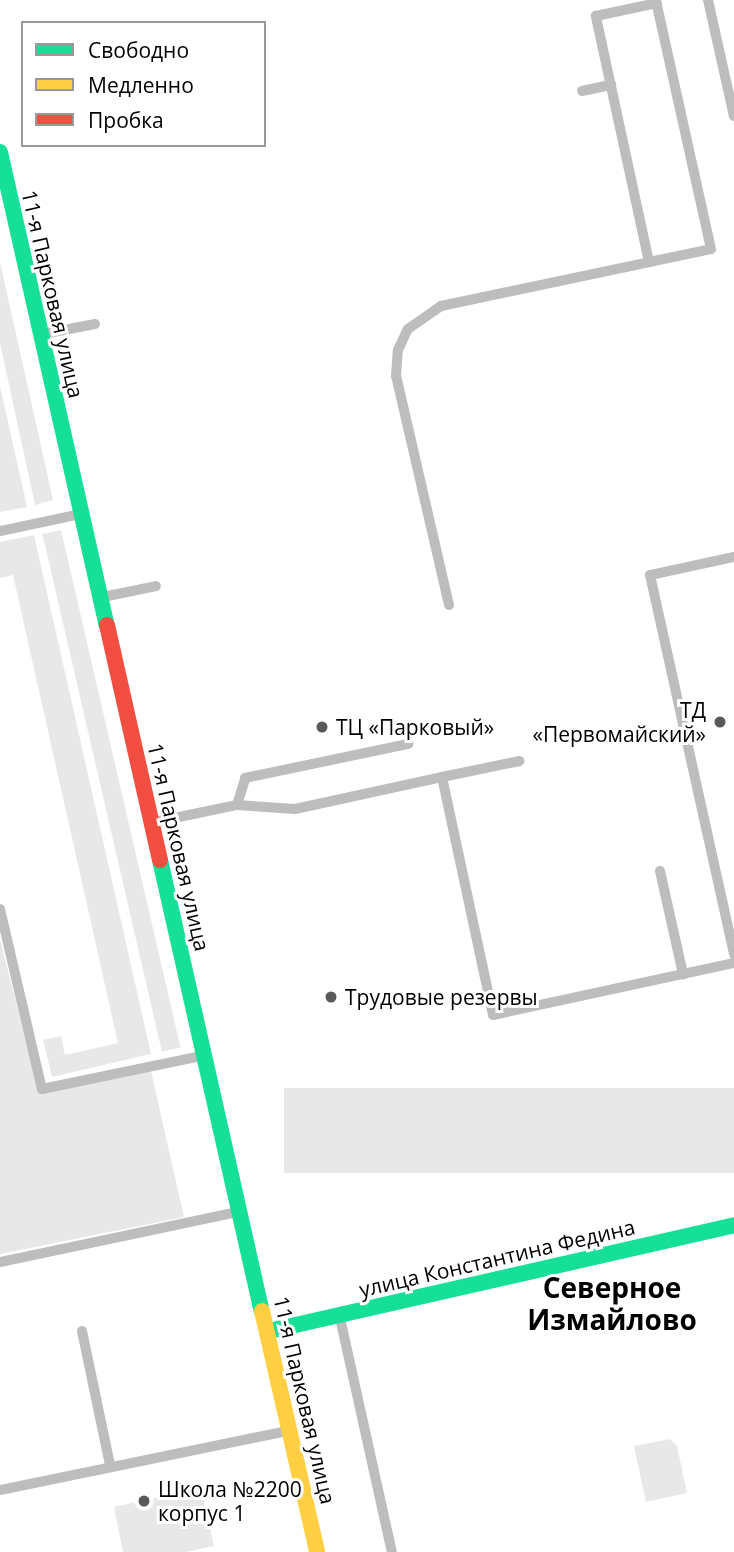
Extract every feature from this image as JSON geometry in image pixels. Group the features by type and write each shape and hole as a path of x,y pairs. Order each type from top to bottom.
{"street":[{"name":"11-я Парковая улица","path":"0,152 317,1552"},
{"name":"улица Константина Федина","path":"269,1331 734,1225"}],"lane":[{"path":"708,0 734,116"},
{"path":"449,605 396,376 398,350 408,329 442,306 649,262 710,249 657,1 596,16 649,262"},
{"path":"582,91 611,85"},
{"path":"41,335 95,324"},
{"path":"0,531 81,514"},
{"path":"734,556 650,575 734,955"},
{"path":"100,597 156,586"},
{"path":"237,805 245,778 408,744"},
{"path":"152,822 237,805 295,809 519,761"},
{"path":"442,777 493,1015 734,963"},
{"path":"660,871 683,974"},
{"path":"0,909 42,1089 206,1055"},
{"path":"0,1262 240,1211"},
{"path":"339,1315 392,1552"},
{"path":"82,1331 110,1465"},
{"path":"0,1490 110,1465 291,1431"}],"shaded area":[{"path":"0,262 53,500 35,505 0,343"},
{"path":"0,386 27,507 0,512"},
{"path":"61,530 180,1047 162,1052 42,534"},
{"path":"34,535 151,1054 52,1077 43,1040 61,1036 65,1055 118,1043 13,575 0,578 0,542"},
{"path":"0,939 39,1094 151,1071 184,1217 0,1254"},
{"path":"284,1088 734,1088 734,1173 284,1173"},
{"path":"670,1439 677,1446 687,1493 646,1502 634,1446"},
{"path":"201,1488 214,1546 186,1552 123,1552 114,1507"}],"traffic: fast":[{"path":"0,152 107,625"},
{"path":"160,860 262,1311"},
{"path":"269,1331 734,1225"}],"traffic: slow":[{"path":"262,1311 317,1552"}],"traffic: jam":[{"path":"107,625 160,860"}],"place":[{"name":"ТД «Первомайский»","path":"720,722"},
{"name":"ТЦ «Парковый»","path":"322,727"},
{"name":"Трудовые резервы","path":"331,997"},
{"name":"Школа №2200 корпус 1","path":"144,1501"}],"district":[{"name":"Северное Измайлово","path":"612,1303"}]}
